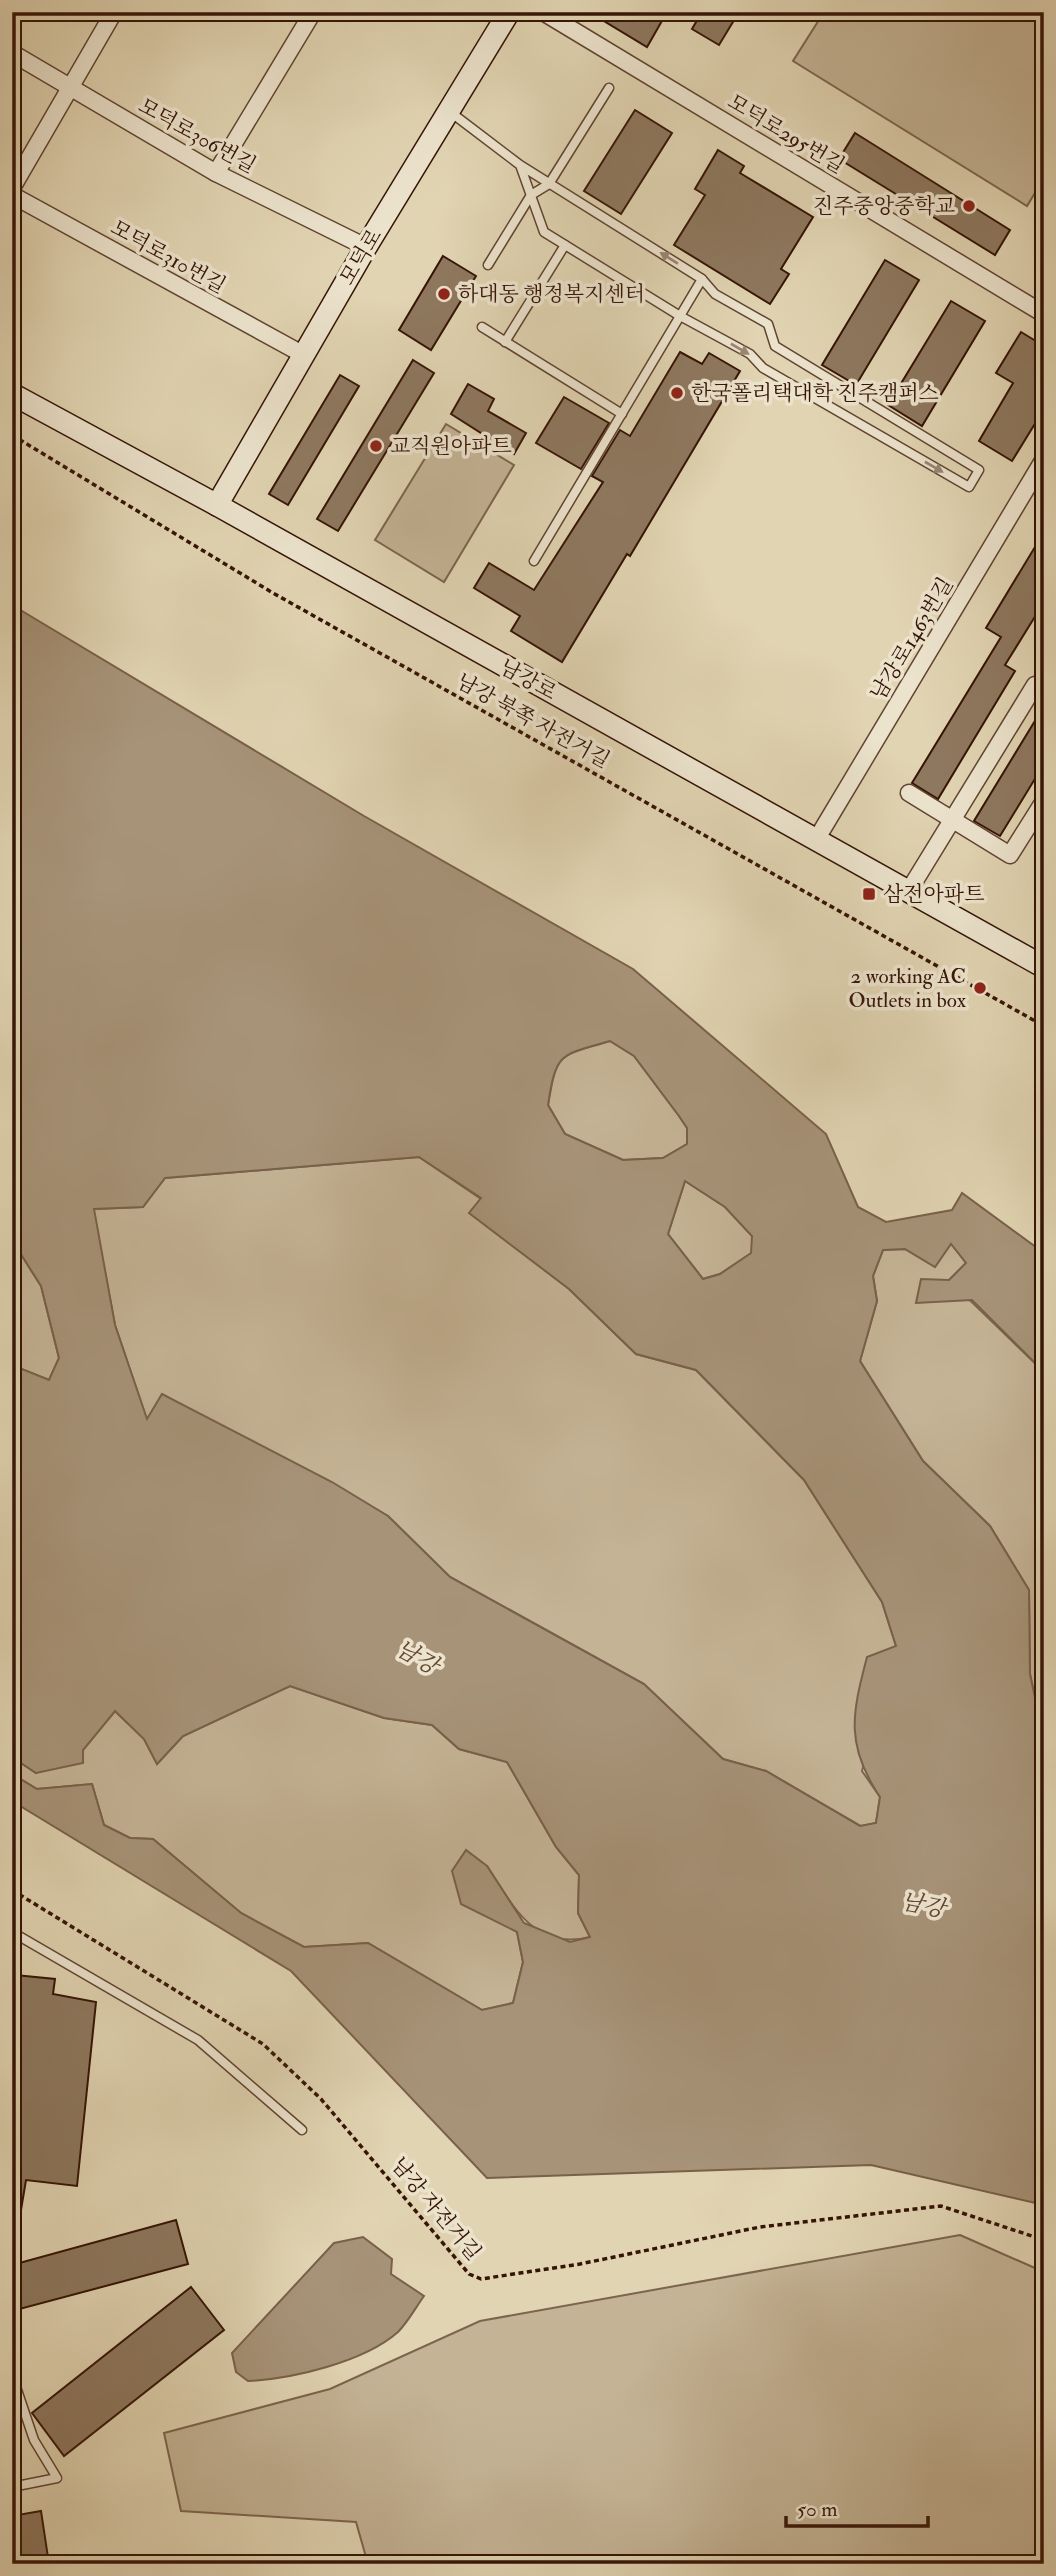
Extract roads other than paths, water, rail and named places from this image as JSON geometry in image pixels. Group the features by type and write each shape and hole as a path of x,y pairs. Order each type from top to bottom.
{"street":[{"path":"12,188 68,86 114,12"},
{"path":"216,173 313,12"},
{"name":"모덕로","path":"217,505 366,247 509,12"},
{"name":"모덕로295번길","path":"543,12 1044,314"},
{"name":"모덕로306번길","path":"12,53 216,173 366,247"},
{"name":"모덕로310번길","path":"12,195 304,355"},
{"name":"남강로","path":"12,394 217,505 1044,967"},
{"name":"남강로1463번길","path":"816,840 1044,459"},
{"path":"908,892 1035,685"},
{"path":"909,793 1010,855 1044,801"}],"lane":[{"path":"488,265 531,195 549,184 609,88"},
{"path":"449,111 520,165 702,279 715,295 768,324 775,346 979,470 969,487 763,368 750,354 680,316 544,232 520,165"},
{"path":"505,342 565,245"},
{"path":"534,561 702,279"},
{"path":"482,327 622,414"},
{"path":"12,1932 198,2040 302,2130"},
{"path":"12,2375 34,2440 57,2478 12,2487"}],"water":[{"name":"남강","path":"12,605 364,816 633,969 826,1134 858,1207 886,1222 952,1210 962,1193 1044,1253 1044,1372 972,1300 916,1303 921,1279 949,1280 966,1263 951,1244 935,1267 905,1249 883,1250 873,1276 877,1301 860,1361 923,1461 990,1526 1029,1590 1030,1674 1044,1740 1044,2205 871,2165 487,2178 291,1971 12,1801 12,1774 37,1789 92,1784 104,1825 130,1838 153,1839 241,1913 304,1947 368,1943 482,2010 513,2003 523,1962 517,1932 461,1904 452,1871 466,1850 487,1866 524,1923 570,1942 590,1937 578,1913 579,1875 556,1847 507,1762 459,1749 432,1725 384,1718 290,1686 183,1736 157,1764 144,1739 115,1711 83,1750 83,1763 36,1773 12,1757 12,1360 19,1368 49,1380 59,1358 41,1286 12,1240","holes":["610,1041 634,1056 679,1116 687,1128 687,1144 663,1158 623,1160 565,1134 548,1105 558,1065 571,1053","419,1157 481,1198 469,1213 569,1289 636,1354 696,1370 804,1480 882,1602 896,1646 867,1657 855,1713 861,1761 880,1797 876,1823 860,1826 766,1771 723,1759 644,1684 450,1577 388,1516 332,1482 162,1394 147,1419 115,1325 94,1209 143,1207 165,1178","685,1181 725,1207 752,1236 751,1253 720,1274 703,1279 668,1234"]},
{"path":"363,2237 392,2259 391,2274 424,2296 398,2332 366,2352 306,2373 248,2381 236,2372 232,2353 334,2243"}],"place":[{"name":"진주중앙중학교","path":"969,206"},
{"name":"하대동 행정복지센터","path":"444,294"},
{"name":"한국폴리택대학 진주캠퍼스","path":"677,393"},
{"name":"교직원아파트","path":"376,446"},
{"name":"삼전아파트","path":"869,894"},
{"name":"2 working AC Outlets in box","path":"980,988"}]}
